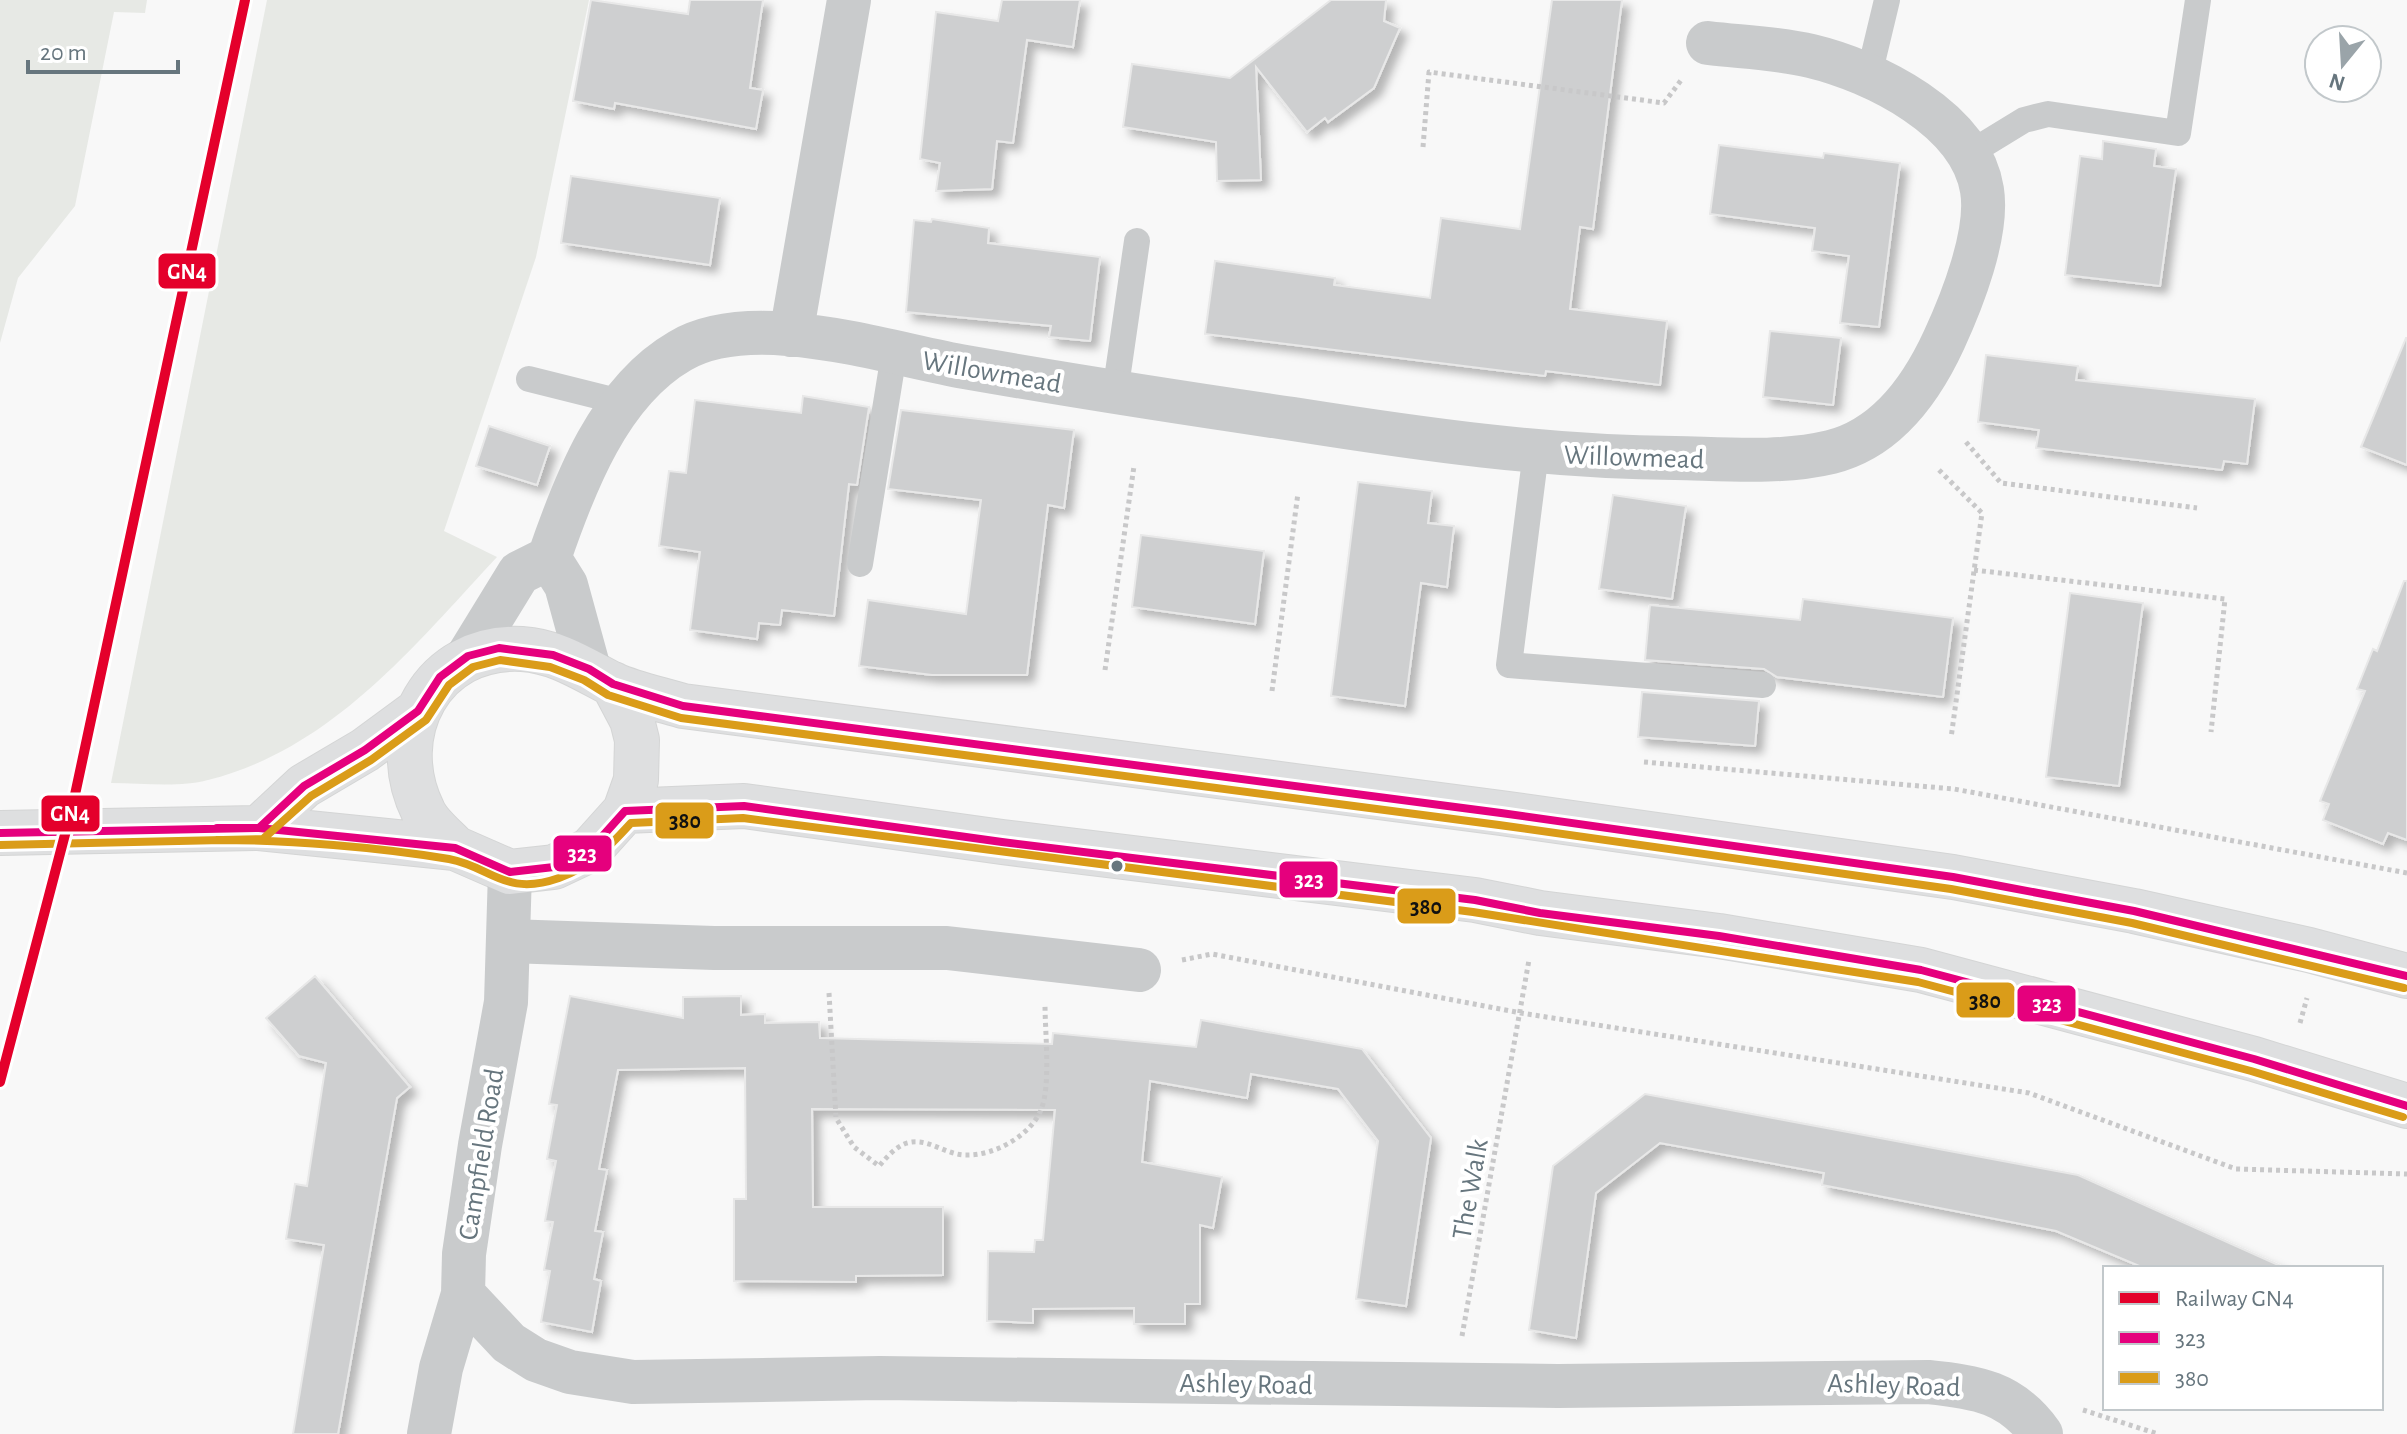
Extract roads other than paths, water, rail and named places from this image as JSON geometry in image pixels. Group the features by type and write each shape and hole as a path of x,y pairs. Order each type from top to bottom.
{"highway":[{"path":"455,848 424,814 410,776 409,749 418,711 440,677 468,656 499,648 526,649 683,706 1021,748 1953,877 2134,911 2309,950 2407,976"},
{"path":"0,833 259,828 455,848 510,872 554,867 590,850 625,811 636,780 637,740 632,720 601,676"},
{"path":"259,828 304,786 365,750 418,711"},
{"path":"625,811 744,806 1002,842 1475,900 1540,913 1719,936 1921,970 2254,1059 2407,1106"}],"street":[{"path":"791,335 849,0"},
{"name":"Willowmead","path":"549,558 567,504 602,437 636,388 680,351 727,333 791,335 1115,393 1451,443 1536,452 1636,458 1789,458 1832,452 1868,438 1900,412 1922,383 1945,339 1971,270 1982,221 1983,191 1970,153 1918,103 1869,75 1809,55 1708,43"},
{"path":"468,656 519,573 549,558 566,585 601,676"},
{"name":"Campfield Road","path":"429,1434 441,1368 463,1294 464,1254 480,1145 506,1002 510,872"},
{"path":"508,941 947,948 1139,970"},
{"name":"Ashley Road","path":"463,1294 509,1343 536,1360 570,1372 633,1382 880,1378 1456,1382 1558,1386 1928,1382 1982,1388 2034,1424"}],"lane":[{"path":"1869,75 1887,0"},
{"path":"1970,153 2024,120 2048,114 2178,133 2198,0"},
{"path":"1115,393 1137,241"},
{"path":"860,564 894,354"},
{"path":"529,379 625,403"},
{"path":"1536,452 1509,665 1763,685"}],"rail line":[{"name":"GN4","path":"0,1082 73,804 245,0"}]}
